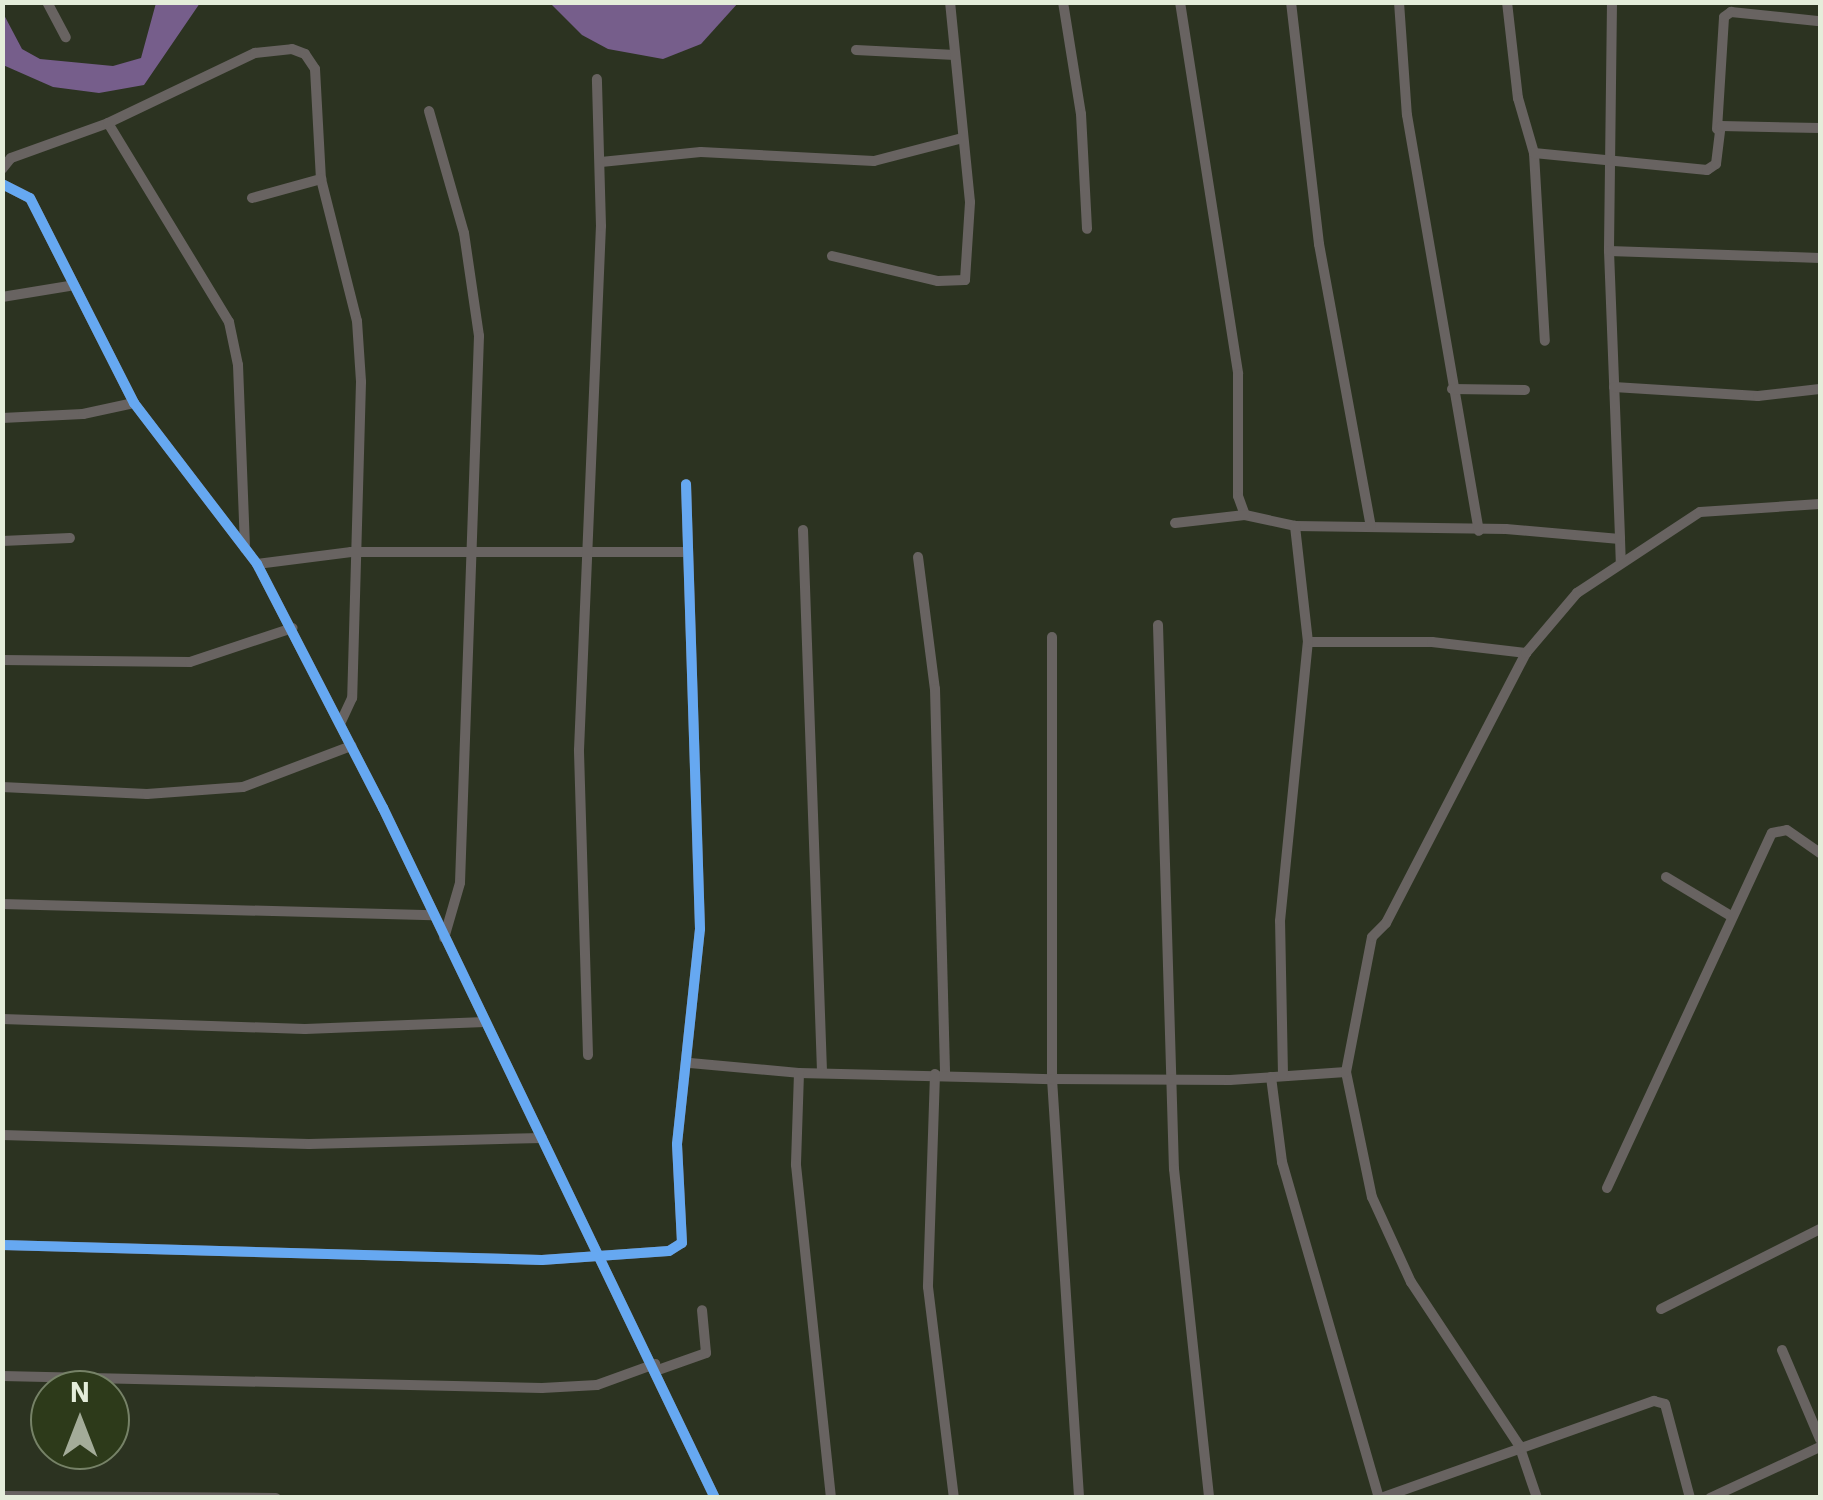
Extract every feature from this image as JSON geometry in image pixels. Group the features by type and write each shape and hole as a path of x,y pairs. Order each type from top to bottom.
{"street":[{"path":"47,2 66,37"},
{"path":"832,256 938,281 965,280 972,236 950,2"},
{"path":"1063,2 1081,114 1086,229"},
{"path":"1180,2 1238,374 1238,496 1245,514"},
{"path":"1291,2 1320,244 1371,526"},
{"path":"1399,2 1407,115 1479,532"},
{"path":"1507,2 1518,98 1534,153 1545,341"},
{"path":"1612,2 1609,251 1621,564"},
{"path":"1534,153 1707,170 1716,164 1724,16 1732,12 1818,21"},
{"path":"2,170 11,158 108,123 255,53 292,49 305,54 320,78 321,179 357,321 361,382 351,552 352,698 340,724"},
{"path":"856,50 955,55"},
{"path":"588,1055 579,750 602,162 597,79"},
{"path":"429,111 474,284 471,553 460,884 444,938"},
{"path":"108,123 229,322 238,365 246,549"},
{"path":"1717,128 1820,128"},
{"path":"602,162 701,152 874,161 962,138"},
{"path":"252,198 321,179"},
{"path":"2,184 30,198 70,286 134,402 257,564 292,628 542,1138 595,1258 656,1367 715,1498"},
{"path":"2,194 30,198"},
{"path":"1609,251 1820,258"},
{"path":"2,296 70,286"},
{"path":"1614,387 1758,396 1820,389"},
{"path":"1452,389 1525,390"},
{"path":"2,418 82,414 134,402"},
{"path":"2,1245 595,1258 669,1251 682,1243 677,1144 690,1063 699,874 686,484"},
{"path":"1537,1498 1519,1445 1411,1282 1364,1173 1346,1072 1372,937 1386,923 1526,654 1577,592 1700,512 1820,504"},
{"path":"1175,523 1245,514 1295,526 1371,526 1620,540"},
{"path":"1295,526 1308,642 1280,921 1277,1076 1282,1162 1380,1498 1519,1445 1660,1401 1690,1498"},
{"path":"803,530 822,1072"},
{"path":"2,541 70,538"},
{"path":"257,564 351,552 686,552"},
{"path":"918,557 936,689 940,1074 928,1286 954,1498"},
{"path":"1158,625 1179,1241 1210,1498"},
{"path":"2,660 190,662 292,628"},
{"path":"1052,637 1052,1078 1079,1498"},
{"path":"1308,642 1432,642 1526,654"},
{"path":"2,788 147,794 243,788 351,746"},
{"path":"1607,1188 1772,833 1787,830 1820,853"},
{"path":"1666,877 1731,916"},
{"path":"2,904 433,915"},
{"path":"2,1019 304,1029 486,1022"},
{"path":"690,1063 799,1073 1052,1078 1346,1072"},
{"path":"799,1073 796,1165 831,1498"},
{"path":"2,1135 328,1144 542,1138"},
{"path":"1660,1309 1820,1229"},
{"path":"2,1376 542,1388 597,1385 706,1353 702,1310"},
{"path":"1710,1498 1820,1443 1782,1350"},
{"path":"2,1496 276,1498"}],"shaded area":[{"path":"156,3 200,3 144,85 99,93 53,87 3,65 3,13 22,49 40,59 113,66 141,58"},
{"path":"550,3 738,3 701,44 663,59 608,49 582,35"}],"cycle path":[{"path":"2,184 30,198 134,403 257,564 383,808 715,1498"},
{"path":"2,1245 542,1260 669,1251 682,1243 677,1144 700,929 686,484"}]}
